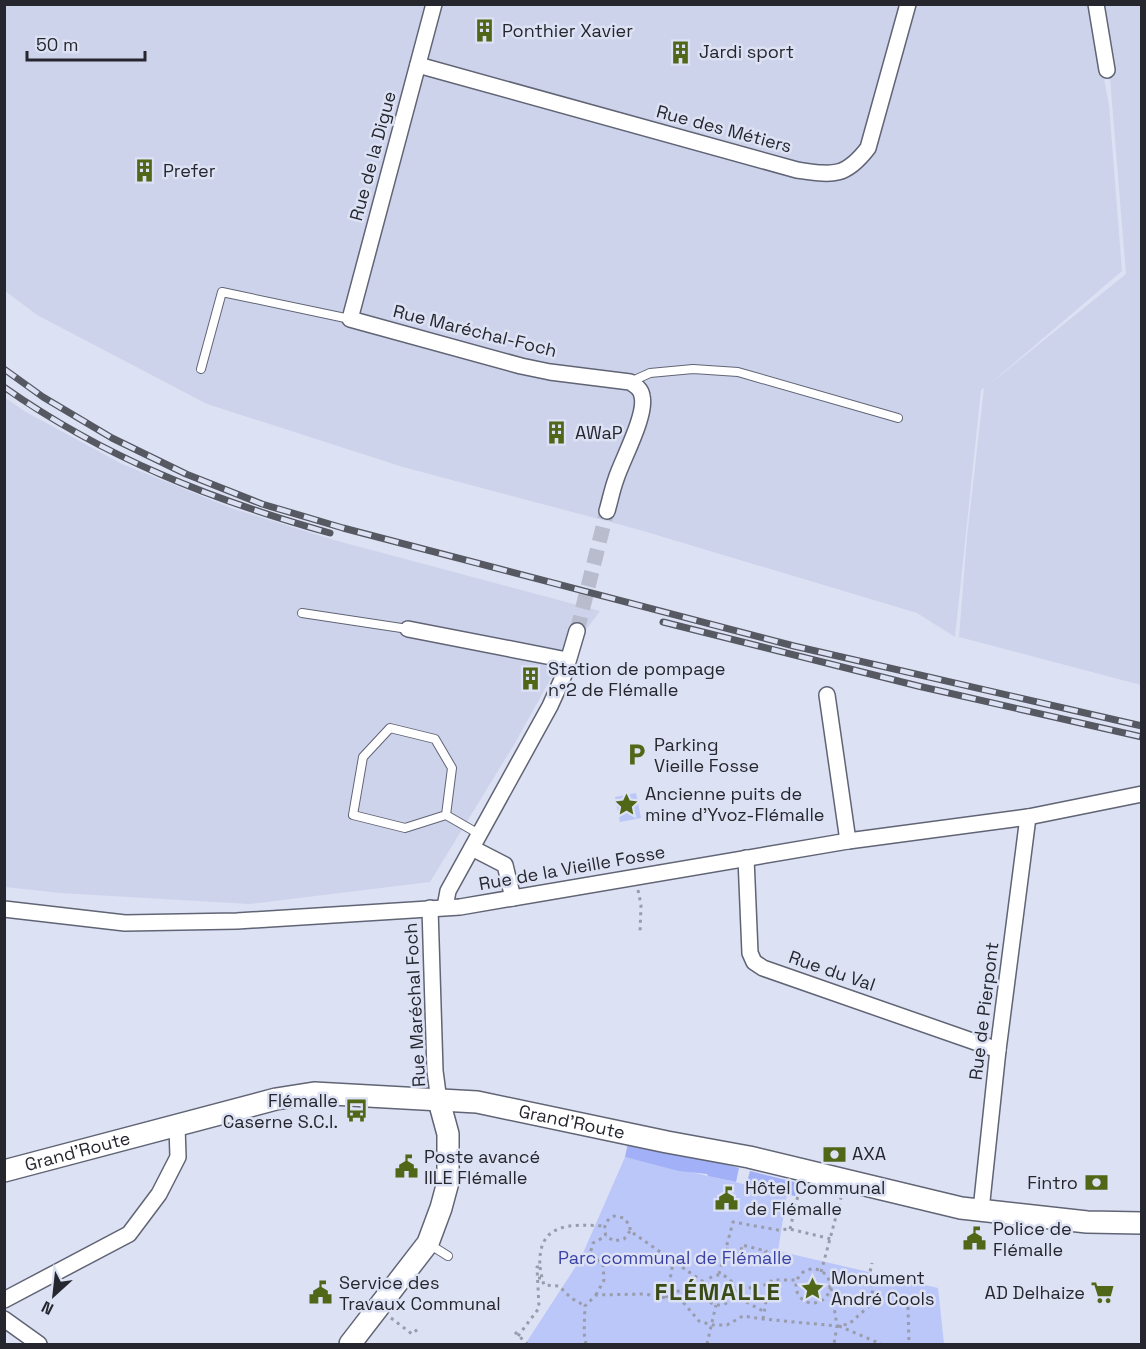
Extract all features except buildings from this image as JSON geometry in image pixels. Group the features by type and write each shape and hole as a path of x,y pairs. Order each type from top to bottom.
{"street":[{"name":"Rue de la Digue","path":"350,319 434,4"},
{"name":"Rue des Métiers","path":"418,65 798,170 828,175 843,171 857,162 868,148 908,4"},
{"path":"1096,4 1107,70"},
{"name":"Rue Maréchal-Foch","path":"350,319 521,366 630,382"},
{"path":"608,511 616,479 630,449 641,409 643,397 639,388 630,382"},
{"path":"408,629 567,660"},
{"path":"437,908 550,706 564,675 577,630"},
{"path":"827,695 848,841"},
{"name":"Rue de la Vieille Fosse","path":"4,909 124,923 237,921 460,907 848,841 1028,817 1142,794"},
{"name":"Rue de Pierpont","path":"981,1210 998,1050 1028,817"},
{"path":"476,841 505,865 513,898"},
{"name":"Rue du Val","path":"746,858 750,952 754,962 763,968 998,1050"},
{"name":"Rue Maréchal Foch","path":"437,908 435,1071 439,1101"},
{"name":"Grand'Route","path":"4,1171 276,1099 314,1093 374,1095 477,1102 749,1157 942,1204 1087,1222 1142,1223"},
{"path":"350,1344 428,1243 441,1208 448,1182 448,1134 439,1101"},
{"path":"4,1300 129,1234 159,1194 178,1157 177,1126"},
{"path":"4,1319 39,1344"}],"lane":[{"path":"201,369 222,292 350,319"},
{"path":"630,382 650,373 671,371 693,369 738,372 898,418"},
{"path":"302,613 408,629"},
{"path":"390,728 435,739 452,768 446,815 405,828 353,815 363,757 390,728"},
{"path":"446,815 476,841"},
{"path":"428,1243 448,1256"}],"path":[{"path":"636,877 641,905 640,933"},
{"path":"790,1229 804,1170"},
{"path":"821,1272 845,1180"},
{"path":"619,1216 628,1221 630,1231 628,1236 614,1241 606,1236 604,1226 610,1218 619,1216"},
{"path":"719,1275 733,1222 778,1230 790,1229 831,1239"},
{"path":"518,1336 539,1308 540,1257 547,1237 557,1228 568,1225 604,1226"},
{"path":"630,1231 705,1283"},
{"path":"586,1344 585,1306 596,1295 604,1280 603,1264 590,1254 593,1243 606,1236"},
{"path":"742,1245 766,1251 762,1265 738,1260 741,1252 742,1245"},
{"path":"726,1249 741,1252"},
{"path":"666,1298 673,1262"},
{"path":"596,1295 645,1294 682,1301 699,1321 712,1325 727,1324 743,1316 837,1326 849,1324 868,1307 873,1290 870,1272 872,1263"},
{"path":"830,1286 829,1293 824,1299 811,1303 800,1297 797,1286 798,1280 807,1271 813,1269 829,1279 837,1326 834,1344"},
{"path":"765,1312 734,1293 730,1280 713,1275 705,1283 707,1299 716,1305 728,1302 734,1293 769,1284 772,1280 798,1280"},
{"path":"540,1278 544,1285 559,1286 571,1298 585,1306"},
{"path":"763,1319 769,1284"},
{"path":"668,1292 704,1289"},
{"path":"707,1344 716,1305"},
{"path":"908,1306 909,1344"},
{"path":"378,1307 412,1334 418,1329"},
{"path":"837,1326 881,1344"},
{"path":"514,1332 527,1344"}],"shaded area":[{"path":"5,5 1090,5 1109,105 1122,271 986,387 1126,274 1104,5 1141,5 1141,685 959,637 967,537 984,388 981,390 955,637 917,613 640,530 403,467 207,404 37,315 5,291"},
{"path":"4,397 26,412 122,464 231,508 334,540 600,611 555,671 515,743 430,882 249,904 60,893 5,887"},
{"path":"629,1138 739,1168 736,1182 625,1157"},
{"path":"750,1171 798,1183 795,1196 746,1186"}],"green space":[{"path":"636,793 641,818 620,822 615,797"},
{"name":"Parc communal de Flémalle","path":"625,1157 787,1194 778,1251 938,1288 944,1344 523,1344 526,1343 580,1260"}],"tunnel":[{"path":"577,631 607,511"}],"railway":[{"path":"4,369 43,397 112,438 186,474 262,504 343,528 794,646 1142,726"},
{"path":"4,387 42,412 120,456 202,491 330,533"},
{"path":"663,622 918,686 1142,737"}],"place":[{"name":"Ponthier Xavier","path":"484,31"},
{"name":"Jardi sport","path":"681,52"},
{"name":"Prefer","path":"145,171"},
{"name":"AWaP","path":"557,433"},
{"name":"Station de pompage n°2 de Flémalle","path":"530,679"},
{"name":"Parking Vieille Fosse","path":"636,755"},
{"name":"Ancienne puits de mine d'Yvoz-Flémalle","path":"627,804"},
{"name":"Flémalle Caserne S.C.I.","path":"356,1111"},
{"name":"AXA","path":"834,1154"},
{"name":"Poste avancé IILE Flémalle","path":"406,1167"},
{"name":"Fintro","path":"1096,1183"},
{"name":"Hôtel Communal de Flémalle","path":"727,1198"},
{"name":"Police de Flémalle","path":"975,1239"},
{"name":"Monument André Cools","path":"813,1288"},
{"name":"Service des Travaux Communal","path":"321,1293"},
{"name":"AD Delhaize","path":"1103,1293"}],"district":[{"name":"FLÉMALLE","path":"718,1292"}]}
